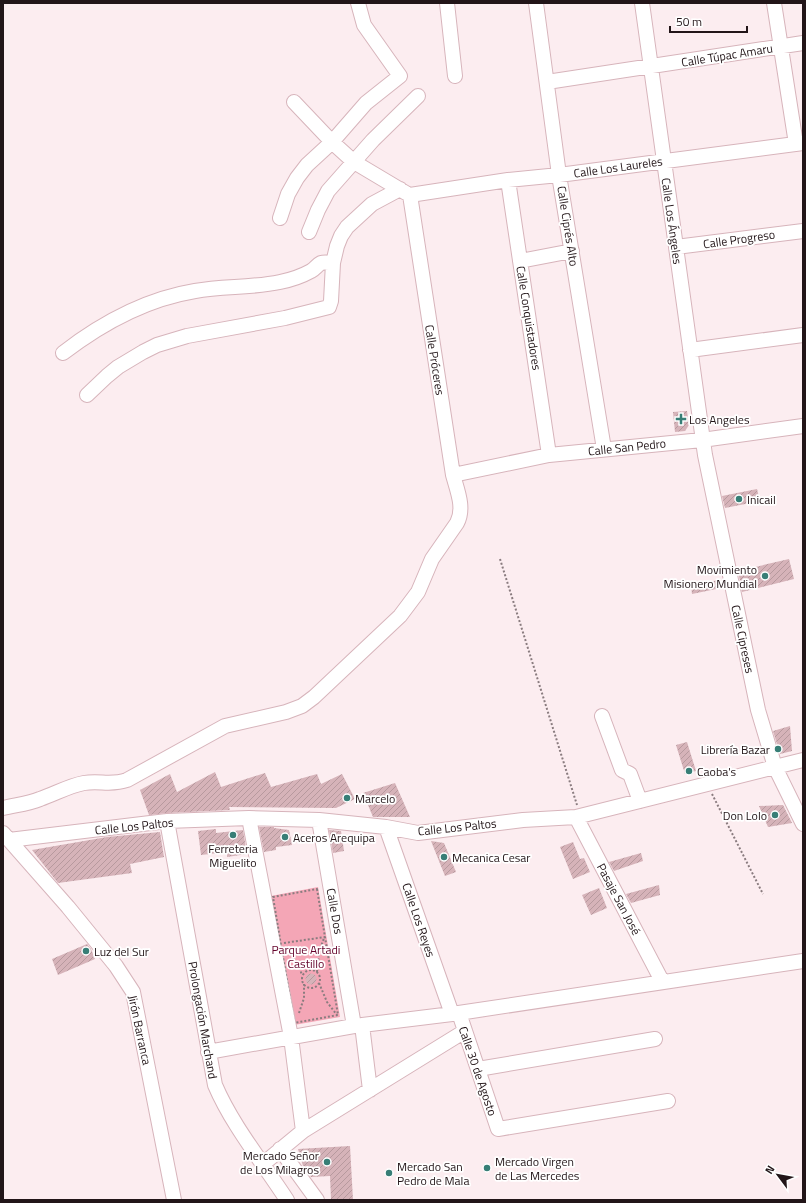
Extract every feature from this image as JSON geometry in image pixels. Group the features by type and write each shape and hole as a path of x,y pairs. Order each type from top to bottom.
{"street":[{"path":"280,218 288,194 297,178 307,165 332,142 366,103 400,76 364,26 358,3"},
{"path":"447,3 455,76"},
{"name":"Calle Ciprés Alto","path":"536,3 559,175 604,449"},
{"name":"Calle Los Ángeles","path":"642,3 702,440"},
{"path":"774,3 799,143"},
{"name":"Calle Túpac Amaru","path":"547,82 803,43"},
{"path":"309,232 328,191 372,140 418,96"},
{"path":"294,102 332,142 354,162 405,192"},
{"name":"Calle Los Laureles","path":"87,395 118,367 157,345 187,336 285,318 329,307 331,301 333,263 337,246 347,227 372,204 405,192 559,175 799,143"},
{"name":"Calle Conquistadores","path":"508,180 549,455"},
{"name":"Calle Próceres","path":"3,808 39,800 56,792 83,783 95,782 110,784 127,780 225,726 286,712 302,706 314,697 400,616 418,592 432,559 457,523 461,509 453,475 405,192"},
{"name":"Calle Progreso","path":"676,248 803,231"},
{"path":"520,261 572,251"},
{"path":"63,352 98,328 135,309 155,301 196,291 233,286 267,285 281,282 313,270 320,263 333,263"},
{"path":"690,350 803,334"},
{"name":"Calle San Pedro","path":"453,475 549,455 702,440 803,426"},
{"name":"Calle Cipreses","path":"702,440 758,710 775,767 803,824"},
{"path":"602,716 622,770 630,774 640,801"},
{"name":"Calle Los Paltos","path":"5,836 167,821 249,818 319,820 386,827 418,833 523,820 578,816 803,760"},
{"name":"Pasaje San José","path":"578,816 662,981"},
{"path":"249,818 294,1024 303,1131"},
{"name":"Calle Dos","path":"319,820 352,1020 370,1090"},
{"name":"Prolongación Marchand","path":"167,821 214,1085 220,1097 287,1200"},
{"name":"Calle Los Reyes","path":"386,827 455,1013"},
{"name":"Jirón Barranca","path":"5,836 102,948 119,970 133,992 174,1200"},
{"path":"208,1052 294,1024 455,1013 803,960"},
{"name":"Calle 30 de Agosto","path":"455,1013 465,1031 498,1129 668,1100"},
{"path":"263,1164 303,1131 465,1031"},
{"path":"478,1069 655,1039"},
{"path":"280,1149 317,1200"}],"path":[{"path":"500,559 578,816"},
{"path":"708,784 763,894"},
{"path":"294,1024 273,897 317,889 325,937 352,1020"},
{"path":"281,944 325,937"},
{"path":"325,937 317,960 317,973 319,977 318,982 327,1002 352,1020"},
{"path":"281,944 293,956 304,984 304,998 294,1024"},
{"path":"302,976 309,970 313,970 317,973"},
{"path":"304,984 308,987 312,987 318,982"},
{"path":"294,1024 352,1020"}],"green space":[{"name":"Parque Artadi Castillo","path":"318,887 340,1017 294,1025 271,896"}],"building":[{"name":"Los Angeles","path":"687,411 689,425 685,431 675,432 673,412"},
{"name":"Inicail","path":"757,489 760,501 725,508 722,496"},
{"name":"Movimiento Misionero Mundial","path":"789,559 794,579 742,592 738,571"},
{"path":"719,580 721,588 692,594 691,585"},
{"path":"790,726 792,751 780,754 773,731"},
{"path":"687,742 696,771 685,774 676,745"},
{"path":"215,772 221,787 265,773 271,787 317,774 321,784 342,774 355,799 336,808 229,807 230,810 149,815 140,790 170,774 177,792"},
{"path":"395,783 410,817 373,817 363,793"},
{"name":"Don Lolo","path":"783,805 792,823 768,827 759,806"},
{"path":"259,827 274,827 289,830 292,845 276,847 276,850 264,852"},
{"path":"216,829 216,833 243,830 247,854 227,857 227,852 201,855 198,831"},
{"path":"329,830 341,831 344,851 333,853"},
{"path":"160,832 164,857 130,864 132,873 58,883 32,850 107,837"},
{"name":"Mecanica Cesar","path":"431,841 444,843 456,872 445,876"},
{"path":"573,842 580,859 584,858 590,872 573,879 560,847"},
{"path":"641,853 643,861 614,871 609,862"},
{"path":"659,885 660,895 631,903 626,894"},
{"path":"599,888 607,908 591,915 582,895"},
{"path":"87,944 95,959 58,975 52,959"},
{"path":"311,973 315,975 317,979 315,983 311,985 307,983 305,979 307,975"},
{"name":"Mercado Señor de Los Milagros","path":"350,1146 353,1200 331,1200 330,1176 311,1177 303,1166 298,1149"}],"place":[{"name":"Los Angeles","path":"681,419"},
{"name":"Inicail","path":"739,499"},
{"name":"Movimiento Misionero Mundial","path":"765,576"},
{"name":"Librería Bazar","path":"778,749"},
{"name":"Caoba's","path":"689,771"},
{"name":"Marcelo","path":"347,798"},
{"name":"Don Lolo","path":"775,815"},
{"name":"Ferreteria Miguelito","path":"233,835"},
{"name":"Aceros Arequipa","path":"285,837"},
{"name":"Mecanica Cesar","path":"444,857"},
{"name":"Luz del Sur","path":"86,951"},
{"name":"Mercado Señor de Los Milagros","path":"327,1162"},
{"name":"Mercado Virgen de Las Mercedes","path":"487,1168"},
{"name":"Mercado San Pedro de Mala","path":"389,1173"}]}
